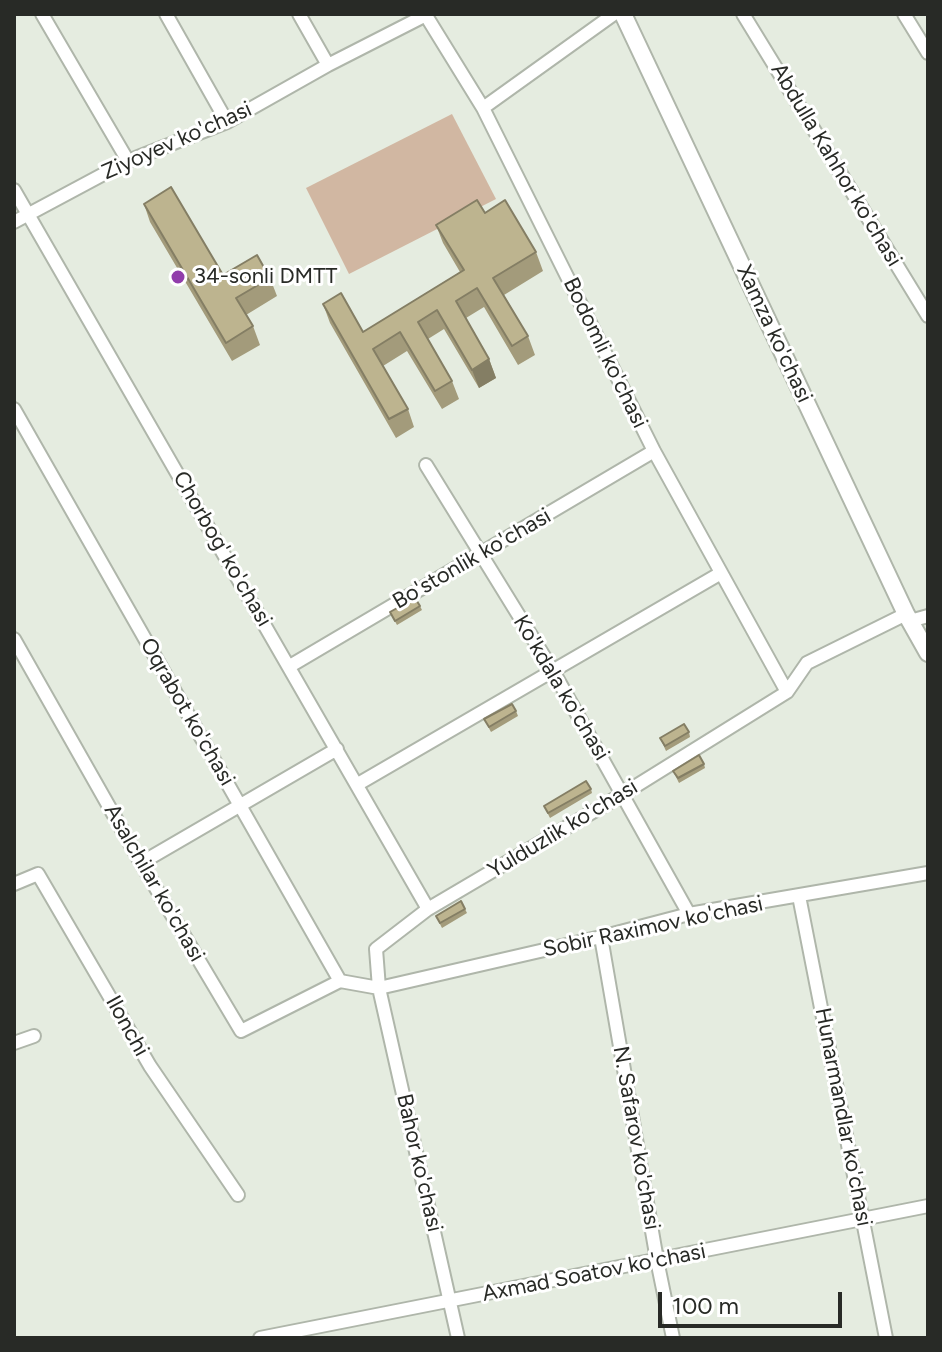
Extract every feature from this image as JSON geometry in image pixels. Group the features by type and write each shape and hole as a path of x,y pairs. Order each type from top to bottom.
{"main road":[{"name":"Xamza ko'chasi","path":"623,14 908,618 928,653"}],"street":[{"path":"42,14 128,161"},
{"path":"166,14 227,122"},
{"path":"299,14 328,65"},
{"name":"Ziyoyev ko'chasi","path":"14,222 128,161 227,122 425,14"},
{"name":"Bodomli ko'chasi","path":"425,14 483,108 654,451 787,692"},
{"path":"483,108 614,14"},
{"name":"Abdulla Kahhor ko'chasi","path":"743,14 928,316"},
{"path":"904,14 928,53"},
{"name":"Chorbog' ko'chasi","path":"14,190 428,909"},
{"name":"Oqrabot ko'chasi","path":"14,409 340,981"},
{"name":"Bo'stonlik ko'chasi","path":"290,666 654,451"},
{"name":"Ko'kdala ko'chasi","path":"426,465 553,671 689,914"},
{"path":"358,784 721,573"},
{"path":"787,692 807,663 908,618 928,616"},
{"name":"Asalchilar ko'chasi","path":"14,639 241,1031 340,981"},
{"name":"Yulduzlik ko'chasi","path":"379,988 376,949 428,909 623,794 787,692"},
{"path":"141,863 337,749"},
{"name":"Sobir Raximov ko'chasi","path":"379,988 689,914 928,873"},
{"name":"Ilonchi","path":"14,884 38,874 150,1066 238,1195"},
{"name":"Hunarmandlar ko'chasi","path":"799,896 886,1338"},
{"name":"N. Safarov ko'chasi","path":"601,937 673,1338"},
{"path":"340,981 379,988"},
{"name":"Bahor ko'chasi","path":"379,988 458,1338"},
{"path":"14,1043 34,1036"},
{"name":"Axmad Soatov ko'chasi","path":"260,1338 928,1206"}],"shaded area":[{"path":"452,114 496,199 349,274 306,188"}],"building":[{"path":"171,187 223,275 257,255 270,278 236,298 253,326 226,343 144,204"},
{"path":"477,200 485,213 505,200 536,252 493,278 528,336 512,346 477,288 456,301 489,359 472,370 437,310 418,322 452,381 435,391 400,332 373,349 408,409 389,419 323,304 341,293 363,332 464,270 436,225"},
{"path":"415,598 420,606 395,621 390,612"},
{"path":"512,704 516,711 489,727 484,719"},
{"path":"684,724 689,732 665,746 660,738"},
{"path":"699,755 704,764 678,778 673,771"},
{"path":"586,781 591,789 548,813 544,806"},
{"path":"461,901 465,909 440,923 436,916"}],"place":[{"name":"34-sonli DMTT","path":"178,277"}]}
